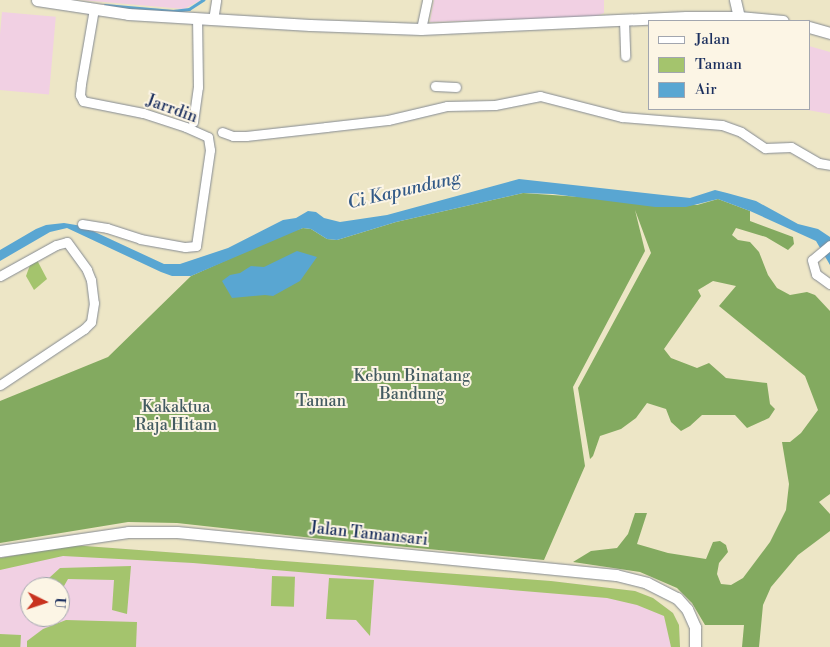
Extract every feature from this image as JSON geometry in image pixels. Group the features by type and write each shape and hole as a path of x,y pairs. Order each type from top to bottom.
{"main road":[{"path":"37,0 94,9 213,20 422,29 739,17 772,20"},
{"path":"735,0 739,17"},
{"path":"810,27 830,33"},
{"name":"Jalan Tamansari","path":"0,551 128,532 177,532 616,575 647,583 678,598 687,609 696,627 695,647"}],"street":[{"path":"213,20 216,0"},
{"path":"422,29 427,0"},
{"name":"Jarrdin","path":"82,224 107,228 140,239 185,247 196,246 210,150 208,137 186,127 143,113 83,101 80,95 81,84 94,9"},
{"path":"193,122 198,87 197,18"},
{"path":"624,20 625,56"},
{"path":"436,86 451,87 447,106"},
{"path":"222,132 233,136 246,136 326,128 388,120 447,106 495,105 540,96 622,117 722,125 741,132 765,148 791,147 819,163 830,165"},
{"path":"0,276 56,245 67,242 87,270 91,280 94,303 91,322 84,329 0,385"},
{"path":"830,246 812,260 812,266 816,274 830,284"}],"shaded area":[{"path":"81,0 201,0 184,9"},
{"path":"434,0 604,0 604,13 594,17 430,22"},
{"path":"2,12 56,17 49,94 0,90"},
{"path":"810,46 830,52 830,114 808,110 810,110"},
{"path":"72,545 551,581 635,591 653,598 673,613 679,625 680,647 0,647 0,558"}],"green space":[{"name":"Kebun Binatang Bandung","path":"523,193 697,205 718,199 750,211 750,221 793,237 794,244 788,250 766,237 736,228 732,235 738,240 750,242 759,252 768,275 777,288 790,295 807,292 815,295 830,311 830,494 819,502 830,514 830,531 798,555 771,587 763,605 759,647 742,647 744,625 705,625 692,603 677,588 640,572 573,562 591,551 617,548 628,534 635,513 647,513 637,544 668,553 706,559 713,542 720,541 726,545 728,552 719,563 717,574 721,584 731,585 743,578 770,542 786,510 789,484 782,442 790,442 801,433 818,410 805,376 719,306 736,286 713,281 698,290 701,296 664,349 671,358 697,368 709,363 726,378 767,383 770,404 775,409 769,418 747,428 735,415 702,415 681,431 671,422 666,409 647,403 636,418 621,429 600,436 593,456 590,459 578,388 651,253 635,210 645,251 573,387 585,466 544,560 177,523 128,522 0,543 0,401 108,357 191,276 287,233 303,228 311,229 327,239 337,240 396,222"},
{"path":"37,260 47,279 34,290 26,276 30,265"},
{"path":"72,545 551,581 635,591 653,598 673,613 679,625 680,647 671,647 664,616 637,605 607,598 193,563 63,556 0,570 0,558"},
{"path":"131,566 127,614 112,610 114,580 50,577 60,568"},
{"path":"272,576 295,577 294,607 271,606"},
{"path":"329,578 374,580 370,636 356,620 326,619"},
{"path":"70,620 137,622 136,647 27,647 27,641 48,627 70,627"},
{"path":"0,634 21,635 20,647 0,647"}],"water":[{"path":"519,179 690,198 715,190 756,201 798,224 818,229 830,237 830,265 816,241 750,211 718,199 686,207 655,207 553,194 523,193 396,222 337,240 327,239 311,229 303,228 191,276 172,276 161,272 67,228 50,232 0,261 0,250 36,229 46,225 64,223 82,226 164,264 180,264 228,248 283,220 296,218 308,211 316,212 324,218 340,222 387,215"},
{"path":"297,251 317,257 300,281 273,296 232,298 222,281 230,275 240,273 251,266 264,267"}],"waterway":[{"path":"105,5 173,11 189,9 203,0"}],"water label":[{"name":"Ci Kapundung","path":"404,191"}],"park label":[{"name":"Taman","path":"321,401"},
{"name":"Kakaktua Raja Hitam","path":"176,416"}]}
